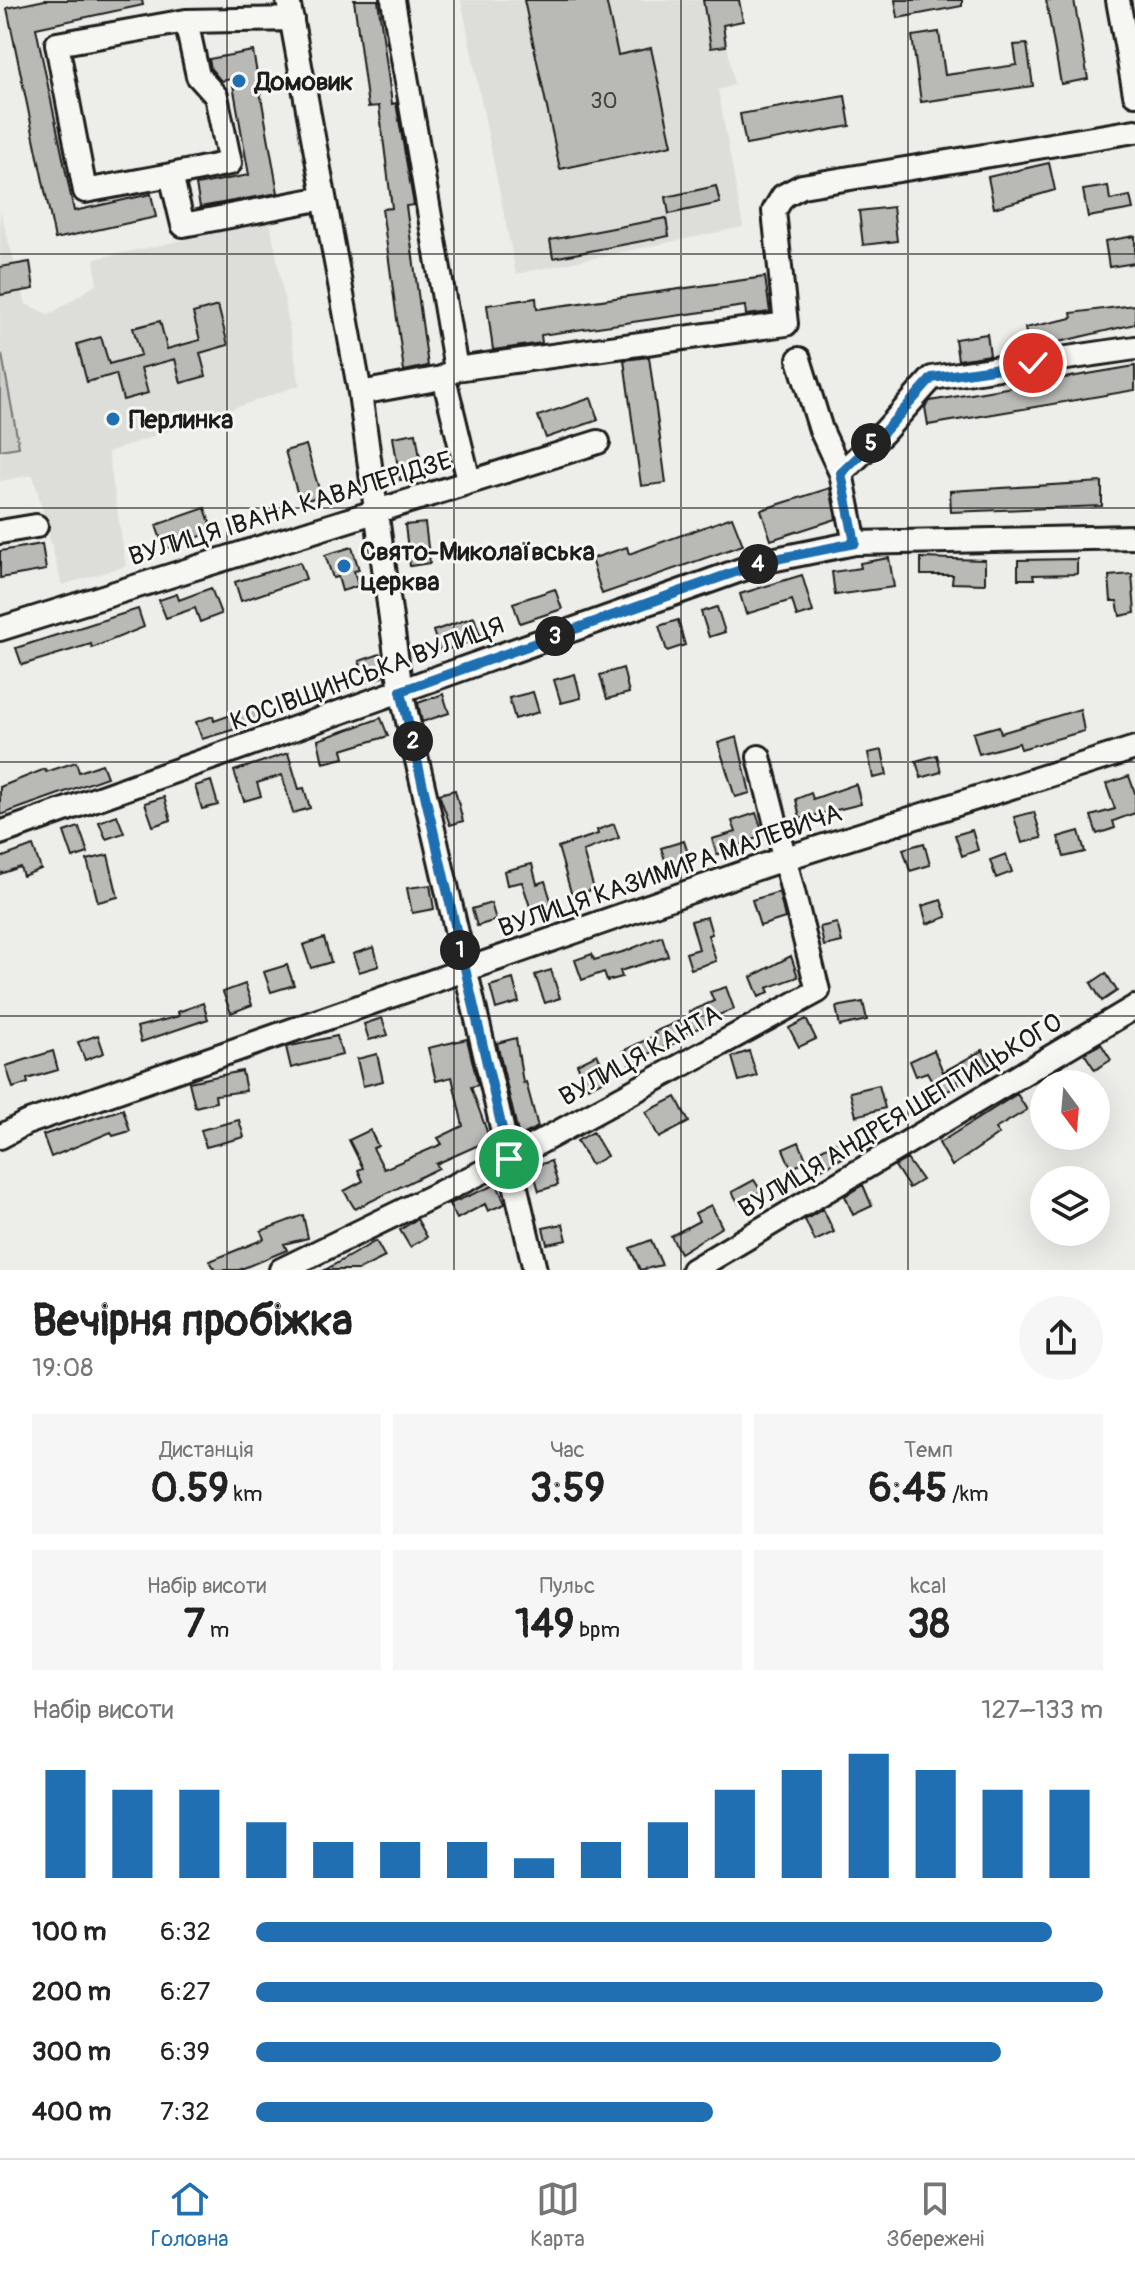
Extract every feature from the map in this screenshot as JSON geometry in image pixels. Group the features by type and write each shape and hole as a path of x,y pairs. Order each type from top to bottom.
{"street":[{"path":"393,0 456,369"},
{"path":"1118,0 1135,94"},
{"path":"186,21 198,76 216,96 230,163 85,191 57,44 186,21 290,10 379,508 401,691 535,1270"},
{"path":"360,393 442,378 456,369 786,324 774,211 783,196 802,186 1135,131"},
{"path":"171,175 183,225 324,198"},
{"path":"841,473 884,432 932,378 1135,348"},
{"path":"799,359 821,430 841,473 855,543"},
{"path":"447,390 469,481"},
{"name":"ВУЛИЦЯ ІВАНА КАВАЛЕРІДЗЕ","path":"0,629 598,442"},
{"path":"0,532 36,526"},
{"name":"КОСІВЩИНСЬКА ВУЛИЦЯ","path":"0,833 766,561 855,543 1135,537"},
{"name":"ВУЛИЦЯ КАЗИМИРА МАЛЕВИЧА","path":"0,1137 26,1123 783,859 1135,748"},
{"path":"759,757 783,859"},
{"name":"ВУЛИЦЯ КАНТА","path":"281,1270 509,1159 818,991 783,859"},
{"name":"ВУЛИЦЯ АНДРЕЯ ШЕПТИЦЬКОГО","path":"693,1270 1135,1007"}],"shaded area":[{"path":"461,0 720,0 734,85 718,90 743,227 516,274"},
{"name":"Перлинка","path":"0,211 26,304 49,315 97,284 94,259 270,222 300,385 108,452 126,566 62,585 33,475 0,481"},
{"path":"0,356 19,447 0,450"}],"building":[{"path":"45,0 142,0 143,5 36,28 74,211 151,194 156,217 55,239 7,8"},
{"path":"354,0 378,0 392,104 396,103 414,205 406,206 428,366 404,371 382,209 392,208 379,106 368,107"},
{"path":"524,0 606,0 618,55 651,48 672,145 560,169"},
{"path":"703,0 739,0 743,21 723,25 726,46 711,48"},
{"path":"895,0 962,0 962,6 898,18"},
{"path":"1046,0 1074,0 1088,79 1061,84"},
{"path":"939,32 945,75 1017,65 1014,45 1027,44 1033,86 921,102 912,36"},
{"path":"253,51 278,193 200,207 196,185 249,175 232,79 221,81 211,69 209,59"},
{"path":"845,96 850,126 746,145 740,114"},
{"path":"1049,163 1055,190 994,208 988,177"},
{"path":"716,186 720,203 669,214 666,197"},
{"path":"1108,186 1110,200 1130,196 1133,209 1088,217 1083,190"},
{"path":"893,207 897,241 863,245 859,211"},
{"path":"666,218 669,236 553,258 550,240"},
{"path":"1135,236 1135,263 1109,267 1105,241"},
{"path":"30,262 34,289 0,295 0,267"},
{"path":"765,277 770,312 746,315 745,306 541,335 542,343 493,350 487,305 536,298 537,309"},
{"path":"1135,305 1135,324 1029,349 1025,328 1072,318 1071,313"},
{"path":"218,306 228,345 200,353 206,376 181,383 175,359 141,368 148,393 123,400 116,374 87,382 77,344 101,337 109,364 141,355 133,328 160,321 167,349 200,340 193,313"},
{"path":"987,334 990,355 958,360 955,339"},
{"path":"649,357 666,483 641,486 624,360"},
{"path":"1135,366 1135,390 928,425 925,407 930,401"},
{"path":"591,398 598,420 546,438 538,416"},
{"path":"416,433 423,476 400,480 393,437"},
{"path":"306,445 321,496 300,502 285,451"},
{"path":"1102,482 1102,506 951,512 950,491"},
{"path":"830,488 836,519 771,540 761,510"},
{"path":"205,508 213,532 164,549 156,525"},
{"path":"732,517 743,545 602,594 591,559 627,547 629,554"},
{"path":"425,523 430,563 410,566 405,525"},
{"path":"42,544 46,570 0,578 0,551"},
{"name":"Свято-Миколаївська церква","path":"352,547 359,570 354,571 358,586 342,591 338,577 333,578 325,555"},
{"path":"889,558 894,587 835,595 832,572 861,568 860,563"},
{"path":"921,558 985,560 985,584 952,583 953,575 921,575"},
{"path":"1077,559 1077,574 1033,575 1034,579 1018,579 1018,560"},
{"path":"300,562 306,579 241,601 235,582"},
{"path":"1132,574 1135,613 1120,616 1117,601 1111,601 1109,576"},
{"path":"802,575 813,612 797,617 792,600 746,614 740,594"},
{"path":"211,588 221,614 200,622 195,608 166,618 159,600 177,594 179,600"},
{"path":"555,589 562,609 520,623 513,603"},
{"path":"717,607 725,632 709,637 701,612"},
{"path":"138,609 144,627 92,648 91,644 22,665 16,648"},
{"path":"474,617 481,638 440,652 433,631"},
{"path":"678,620 685,645 667,651 659,626"},
{"path":"380,654 385,676 367,682 359,661"},
{"path":"623,668 629,693 607,699 600,675"},
{"path":"575,674 581,698 561,703 554,680"},
{"path":"533,692 539,712 515,719 509,698"},
{"path":"443,694 449,713 422,722 418,703"},
{"path":"254,707 259,722 202,739 196,722 213,716 214,721"},
{"path":"1080,709 1084,731 1021,749 1019,743 979,754 973,733 999,726 1001,733"},
{"path":"381,718 388,736 342,750 344,758 323,763 318,740"},
{"path":"737,737 750,793 735,797 718,743"},
{"path":"882,750 887,775 873,778 868,753"},
{"path":"288,753 299,789 304,788 310,808 293,813 282,775 257,783 261,796 244,801 234,771"},
{"path":"937,755 941,772 921,778 916,761"},
{"path":"76,762 79,772 102,764 107,777 0,815 0,787 45,769 46,772"},
{"path":"1129,776 1135,793 1135,813 1113,821 1115,828 1097,834 1091,816 1115,809 1106,784"},
{"path":"211,781 218,805 202,809 195,786"},
{"path":"856,784 861,804 800,819 796,799 811,793 813,799"},
{"path":"455,790 463,821 450,825 439,794"},
{"path":"164,797 171,820 153,826 145,803"},
{"path":"1034,812 1042,838 1022,843 1014,817"},
{"path":"756,813 764,835 717,855 712,839 736,832 732,821"},
{"path":"117,815 124,833 106,839 99,822"},
{"path":"614,824 619,838 583,851 594,889 572,896 558,847 598,834 597,830"},
{"path":"79,827 88,853 73,858 64,832"},
{"path":"972,830 978,850 962,856 955,835"},
{"path":"1079,831 1085,852 1064,857 1058,837"},
{"path":"684,841 691,862 668,869 661,848"},
{"path":"924,843 930,865 910,871 903,849"},
{"path":"33,846 41,869 23,876 20,867 0,874 0,858"},
{"path":"1006,854 1012,872 996,878 990,860"},
{"path":"108,855 118,897 98,902 87,860"},
{"path":"532,864 537,884 545,881 552,904 531,910 522,882 507,885 504,871"},
{"path":"430,885 434,909 412,913 407,888"},
{"path":"779,892 785,918 760,926 752,900"},
{"path":"941,900 947,917 927,924 922,906"},
{"path":"491,903 496,920 477,926 472,909"},
{"path":"707,917 712,934 708,935 716,961 691,969 686,953 699,949 691,921"},
{"path":"837,923 842,942 824,946 820,927"},
{"path":"662,936 668,956 620,971 622,977 607,981 604,972 582,980 575,960 592,954 594,960"},
{"path":"324,938 331,962 311,968 303,945"},
{"path":"374,947 379,966 359,972 353,954"},
{"path":"791,956 798,977 767,988 769,992 759,997 751,977"},
{"path":"287,965 294,985 271,992 264,972"},
{"path":"551,970 560,998 545,1003 535,975"},
{"path":"1106,973 1117,991 1102,1001 1091,983"},
{"path":"513,979 519,1002 496,1009 490,986"},
{"path":"245,984 252,1005 231,1013 223,992"},
{"path":"726,987 734,1009 708,1019 710,1023 678,1037 680,1041 646,1055 648,1059 631,1067 623,1051 656,1035 654,1032 691,1016 689,1012 714,1001 710,992"},
{"path":"863,1002 867,1020 840,1026 836,1007"},
{"path":"203,1003 208,1019 141,1042 137,1027 179,1016 178,1012"},
{"path":"382,1018 388,1035 369,1040 364,1024"},
{"path":"806,1019 816,1039 799,1047 789,1028"},
{"path":"98,1035 104,1053 85,1060 78,1042"},
{"path":"337,1036 342,1055 291,1068 286,1047"},
{"path":"516,1038 523,1083 526,1082 538,1127 519,1137 497,1043"},
{"path":"467,1039 478,1085 471,1087 490,1140 436,1164 439,1168 355,1209 344,1191 363,1181 358,1170 363,1168 349,1140 370,1130 378,1146 373,1148 384,1169 442,1144 438,1138 463,1126 452,1077 436,1081 428,1048"},
{"path":"1101,1044 1111,1060 1095,1070 1084,1053"},
{"path":"934,1050 943,1072 983,1050 991,1066 957,1081 959,1085 940,1095 927,1072 916,1076 910,1061"},
{"path":"53,1051 58,1070 27,1079 28,1083 13,1088 6,1066"},
{"path":"749,1051 757,1076 739,1081 732,1057"},
{"path":"377,1054 383,1081 363,1086 357,1059"},
{"path":"597,1054 608,1078 588,1088 577,1064"},
{"path":"242,1071 246,1091 215,1095 216,1102 195,1107 189,1082"},
{"path":"879,1085 885,1108 856,1116 850,1092"},
{"path":"1017,1094 1027,1110 995,1129 999,1134 952,1166 939,1143"},
{"path":"676,1097 689,1122 659,1138 646,1112"},
{"path":"123,1109 130,1131 113,1136 111,1132 51,1157 43,1135"},
{"path":"239,1120 244,1137 206,1147 201,1130"},
{"path":"593,1132 607,1156 591,1165 577,1141"},
{"path":"799,1142 807,1162 791,1168 783,1149"},
{"path":"835,1142 844,1157 820,1170 812,1154"},
{"path":"907,1159 922,1180 909,1188 895,1166"},
{"path":"551,1161 558,1185 539,1191 532,1167"},
{"path":"754,1180 761,1191 739,1204 732,1192"},
{"path":"497,1184 505,1204 488,1211 485,1204 457,1219 449,1204"},
{"path":"863,1185 872,1206 853,1215 845,1196"},
{"path":"711,1205 722,1227 680,1253 671,1236 699,1221 695,1213"},
{"path":"823,1209 834,1232 815,1241 805,1220"},
{"path":"303,1215 308,1238 284,1244 287,1250 239,1270 215,1270 210,1261 264,1239 261,1231"},
{"path":"417,1219 427,1237 410,1247 400,1230"},
{"path":"563,1224 567,1240 547,1244 543,1228"},
{"path":"651,1240 662,1265 640,1270 630,1248"},
{"path":"376,1241 385,1257 359,1270 325,1270"}],"place":[{"name":"Домовик","path":"239,81"},
{"name":"Перлинка","path":"113,419"},
{"name":"Свято-Миколаївська церква","path":"344,566"}],"route":[{"path":"509,1159 401,691 766,561 855,543 841,473 884,432 932,378 1033,363"}]}
